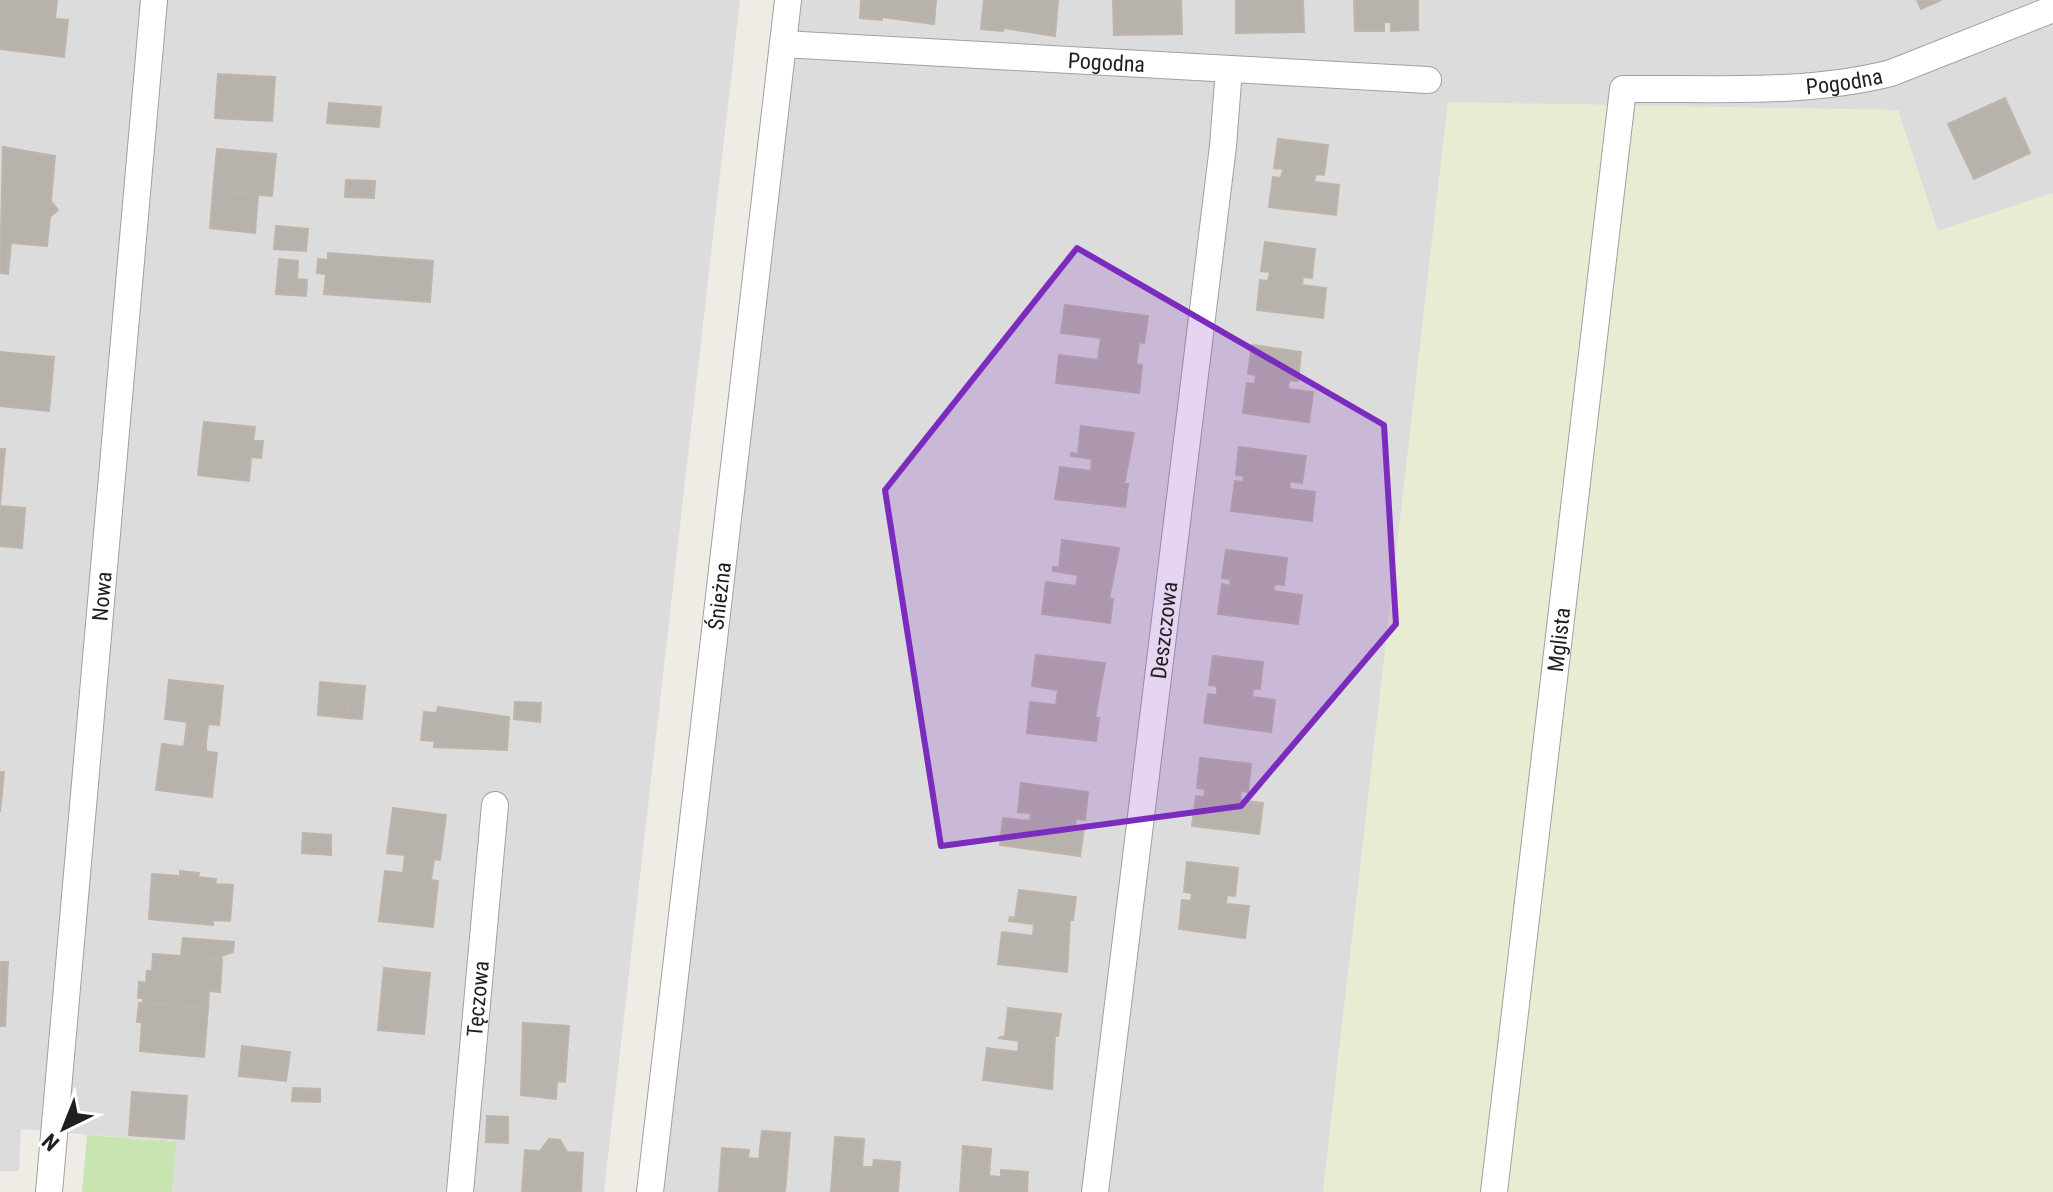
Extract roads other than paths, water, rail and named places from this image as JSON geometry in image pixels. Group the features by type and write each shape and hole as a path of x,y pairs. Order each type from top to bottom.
{"street":[{"name":"Nowa","path":"49,1192 154,0"},
{"name":"Śnieżna","path":"650,1192 788,0"},
{"name":"Pogodna","path":"1623,89 1814,85 1866,79 2053,9"},
{"name":"Pogodna","path":"783,44 1428,80"},
{"name":"Deszczowa","path":"1095,1192 1219,177 1229,69"},
{"name":"Mglista","path":"1494,1192 1623,89"},
{"name":"Tęczowa","path":"460,1192 495,805"}]}
